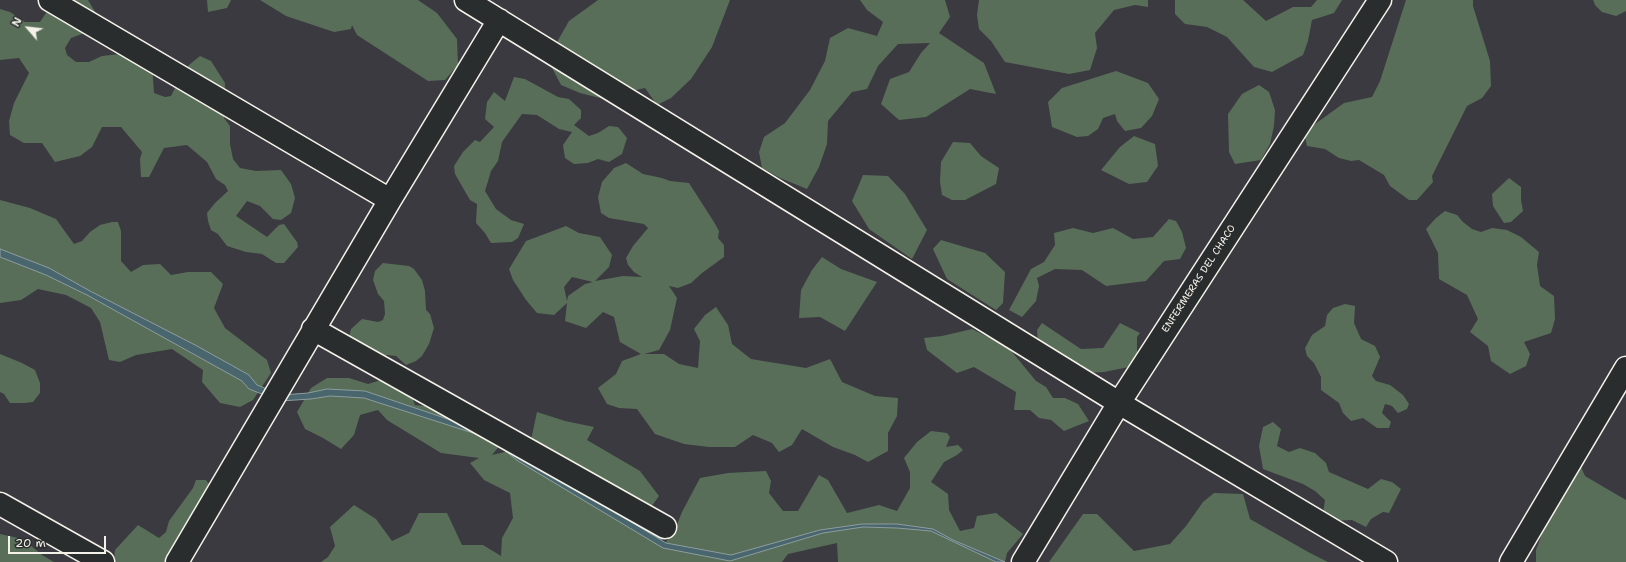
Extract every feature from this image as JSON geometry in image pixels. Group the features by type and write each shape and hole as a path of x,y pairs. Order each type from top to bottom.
{"street":[{"path":"50,0 390,200"},
{"path":"466,0 1119,403 1386,562"},
{"name":"ENFERMERAS DEL CHACO","path":"1023,562 1119,403 1380,0"},
{"path":"177,562 313,329 499,20"},
{"path":"313,329 665,527"},
{"path":"1512,562 1626,368"},
{"path":"0,504 103,562"}],"green space":[{"path":"57,0 88,0 97,15 90,31 71,38 65,48 67,55 76,62 89,62 102,56 120,54 136,57 152,65 154,93 165,97 171,96 182,74 189,65 200,56 211,61 225,83 224,118 230,126 230,144 233,159 240,168 256,171 281,170 291,184 295,198 291,213 281,220 273,219 260,206 247,201 236,216 267,237 279,225 284,224 297,242 298,247 284,263 276,263 262,254 246,252 227,246 218,234 211,230 207,213 228,191 225,185 216,179 207,162 187,145 164,148 149,177 141,177 140,159 142,152 121,127 102,127 92,147 80,156 55,162 42,143 24,143 10,135 9,121 14,103 29,73 19,58 0,60 0,9 10,12 25,22 40,22 50,7"},
{"path":"207,0 231,0 227,8 208,12"},
{"path":"260,0 418,0 437,13 457,39 458,65 445,80 428,81 357,35 352,25 351,29 334,32 286,16"},
{"path":"598,0 730,0 712,47 691,79 671,98 657,105 645,88 600,98 580,93 561,85 550,64 557,42 569,21"},
{"path":"860,0 945,0 950,17 939,33 984,63 996,94 970,89 926,117 899,120 881,104 890,79 909,72 921,53 930,43 898,44 878,66 867,89 852,92 828,121 827,144 819,167 807,189 780,178 762,168 759,152 764,137 785,123 810,90 825,61 830,38 848,28 877,36 883,22 867,10"},
{"path":"979,0 1148,0 1148,7 1135,5 1114,10 1095,33 1097,48 1090,70 1069,74 1005,62 991,41 979,29 977,15"},
{"path":"1175,0 1243,0 1266,21 1293,7 1311,7 1317,0 1342,0 1334,13 1312,20 1308,41 1303,55 1272,72 1254,67 1227,37 1207,27 1185,24 1175,14"},
{"path":"1406,0 1473,0 1473,6 1490,61 1491,86 1482,98 1467,106 1432,176 1433,182 1417,200 1409,200 1390,186 1384,175 1359,160 1351,161 1339,158 1325,149 1307,146 1304,132 1344,103 1372,97 1380,81"},
{"path":"1593,0 1626,0 1626,11 1616,16 1602,12 1595,5"},
{"path":"1116,71 1148,83 1159,99 1152,116 1141,128 1125,131 1117,121 1115,114 1103,118 1098,129 1088,136 1077,137 1052,127 1048,102 1062,88"},
{"path":"514,77 525,79 558,97 569,99 581,110 581,118 574,125 589,136 598,133 609,126 618,127 627,138 622,154 609,162 598,159 588,163 574,164 565,158 563,145 572,132 559,129 537,115 522,114 502,142 498,161 491,171 485,191 496,209 511,220 524,224 518,238 512,242 491,243 476,223 477,204 470,200 455,174 454,166 463,152 475,140 480,142 494,127 485,119 487,102 494,92 505,101"},
{"path":"1259,85 1269,92 1275,110 1274,126 1270,144 1261,160 1235,164 1229,152 1228,114 1242,94"},
{"path":"1134,136 1155,144 1158,166 1147,182 1129,184 1101,170 1120,147"},
{"path":"953,142 970,143 981,156 999,168 996,184 965,200 952,200 942,195 940,182 941,162"},
{"path":"626,163 643,174 670,181 689,183 714,222 719,231 718,238 724,245 724,257 691,283 678,288 669,286 677,298 670,330 659,350 644,354 664,354 679,364 698,368 700,341 694,329 705,315 716,307 728,325 732,344 751,359 806,368 830,359 842,382 875,396 898,398 897,416 888,433 888,451 868,462 855,455 833,447 802,429 792,445 779,452 772,443 753,435 735,447 709,447 684,444 655,434 637,409 619,408 607,404 598,388 616,374 622,361 641,354 620,342 614,317 603,312 586,328 565,321 567,303 554,315 537,313 526,300 513,280 509,269 526,241 566,226 579,233 600,237 612,255 609,267 595,281 623,276 642,277 634,272 628,265 626,258 633,246 648,228 644,224 609,218 601,213 598,197 602,182 614,168","holes":["572,277 593,282 585,284 568,296 567,301 564,287"]},
{"path":"863,175 888,176 905,194 927,230 912,259 869,229 852,201"},
{"path":"1509,178 1521,187 1523,211 1511,222 1504,223 1493,206 1492,194"},
{"path":"0,200 30,208 56,219 74,244 82,241 90,232 100,225 118,222 121,231 121,261 131,272 143,265 160,264 171,275 188,272 211,272 223,284 214,308 225,328 267,360 271,373 253,400 240,407 220,403 202,382 203,370 172,349 136,355 120,362 109,360 100,322 91,308 66,295 38,289 21,300 0,303"},
{"path":"1445,211 1457,215 1472,229 1481,232 1492,228 1507,230 1521,237 1539,252 1537,265 1540,286 1554,296 1555,319 1551,333 1524,342 1530,354 1526,366 1510,374 1491,361 1488,346 1470,332 1478,319 1467,295 1439,279 1438,253 1426,229"},
{"path":"1169,219 1176,221 1182,232 1186,248 1180,259 1164,261 1146,281 1106,286 1082,270 1055,269 1037,278 1039,286 1036,301 1022,317 1009,310 1031,269 1044,262 1055,245 1054,233 1073,228 1093,233 1113,228 1133,239 1153,237"},
{"path":"941,240 985,253 1005,272 1003,303 996,310 947,279 933,249"},
{"path":"822,257 841,269 877,282 845,331 820,317 799,318 801,290 812,270"},
{"path":"383,263 409,266 414,269 422,280 425,291 426,310 430,314 434,328 429,344 422,356 416,361 406,365 396,356 387,355 375,359 349,337 351,329 362,319 378,322 383,320 385,314 384,301 378,294 373,280 375,271"},
{"path":"1345,304 1355,306 1354,323 1361,339 1375,346 1380,357 1372,376 1376,381 1390,385 1403,395 1409,404 1407,409 1398,413 1392,406 1385,404 1382,413 1391,422 1389,428 1377,428 1363,418 1351,421 1343,413 1339,403 1321,390 1321,377 1314,363 1307,356 1305,348 1312,335 1325,326 1327,315 1333,308"},
{"path":"1042,323 1081,349 1103,348 1120,323 1140,333 1137,337 1137,353 1129,367 1104,372 1086,373 1081,364 1066,370 1038,344 1037,330"},
{"path":"972,329 1008,347 1036,381 1046,387 1053,398 1065,398 1078,404 1089,421 1064,431 1051,420 1039,418 1030,410 1014,410 1016,392 974,367 957,373 927,350 924,338 942,336"},
{"path":"0,354 35,370 40,383 40,393 33,402 10,403 4,394 0,392"},
{"path":"327,378 349,378 368,384 381,380 411,395 415,405 435,407 501,444 492,455 509,451 531,440 537,412 565,421 594,427 587,440 640,471 659,496 651,507 593,497 619,515 636,511 665,543 674,532 682,512 700,478 728,473 766,471 771,481 769,493 783,511 798,511 819,475 828,480 847,513 879,505 897,511 910,488 910,472 904,458 917,442 931,431 947,433 950,437 946,447 958,445 963,450 944,462 931,482 948,494 949,510 960,531 974,528 977,516 996,513 1023,534 1007,553 1005,562 838,562 837,543 788,554 782,562 321,562 328,557 335,546 330,527 354,505 376,519 392,541 409,533 419,513 447,513 462,545 483,545 501,556 502,538 513,518 510,493 484,480 470,463 479,458 441,453 387,420 378,410 360,415 354,435 341,449 305,429 297,412 311,388"},
{"path":"1273,422 1281,429 1277,446 1289,452 1300,448 1315,453 1326,463 1329,472 1368,489 1381,479 1392,482 1401,489 1389,513 1383,512 1371,519 1366,527 1352,520 1331,521 1323,513 1325,500 1315,491 1303,484 1263,469 1259,446 1263,427"},
{"path":"1577,458 1585,476 1626,500 1626,562 1536,562 1536,550 1553,504"},
{"path":"196,480 206,480 212,488 170,562 114,562 115,550 138,525 159,538 166,532 169,521 193,488"},
{"path":"1214,493 1243,494 1250,519 1328,562 1049,562 1083,514 1097,514 1134,551 1170,544 1186,526 1203,502"},
{"path":"0,534 23,539 42,555 54,562 0,562"}],"water":[{"path":"0,249 49,268 249,375 257,385 282,395 308,393 327,389 365,391 477,429 666,543 731,555 820,530 862,524 897,524 933,529 953,540 1005,562 996,562 931,531 897,528 863,527 823,533 730,561 663,548 518,461 499,446 476,434 364,398 330,396 280,401 249,389 242,381 87,295 46,275 0,257"}]}
